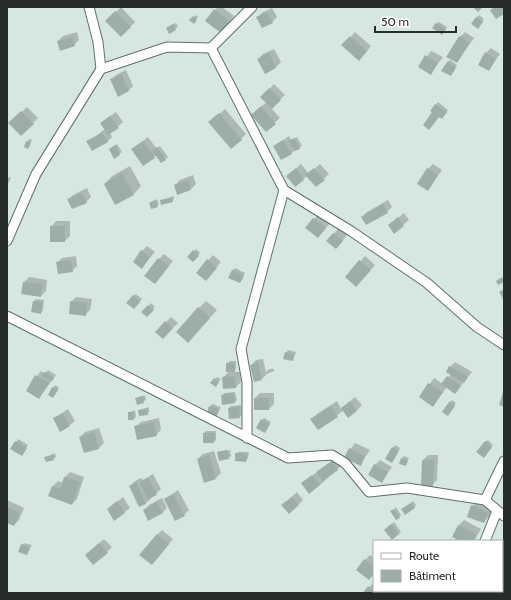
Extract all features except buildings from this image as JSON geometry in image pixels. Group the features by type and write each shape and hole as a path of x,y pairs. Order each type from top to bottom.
{"street":[{"path":"7,241 36,174 101,69 98,42 89,7"},
{"path":"101,69 167,47 212,48 252,7"},
{"path":"212,48 284,190 351,231 427,283 477,327 504,345"},
{"path":"247,438 247,382 241,349 284,190"},
{"path":"7,316 288,458 332,454 345,462 369,492 407,488 486,500 500,513 486,540"},
{"path":"486,500 504,461"}]}
